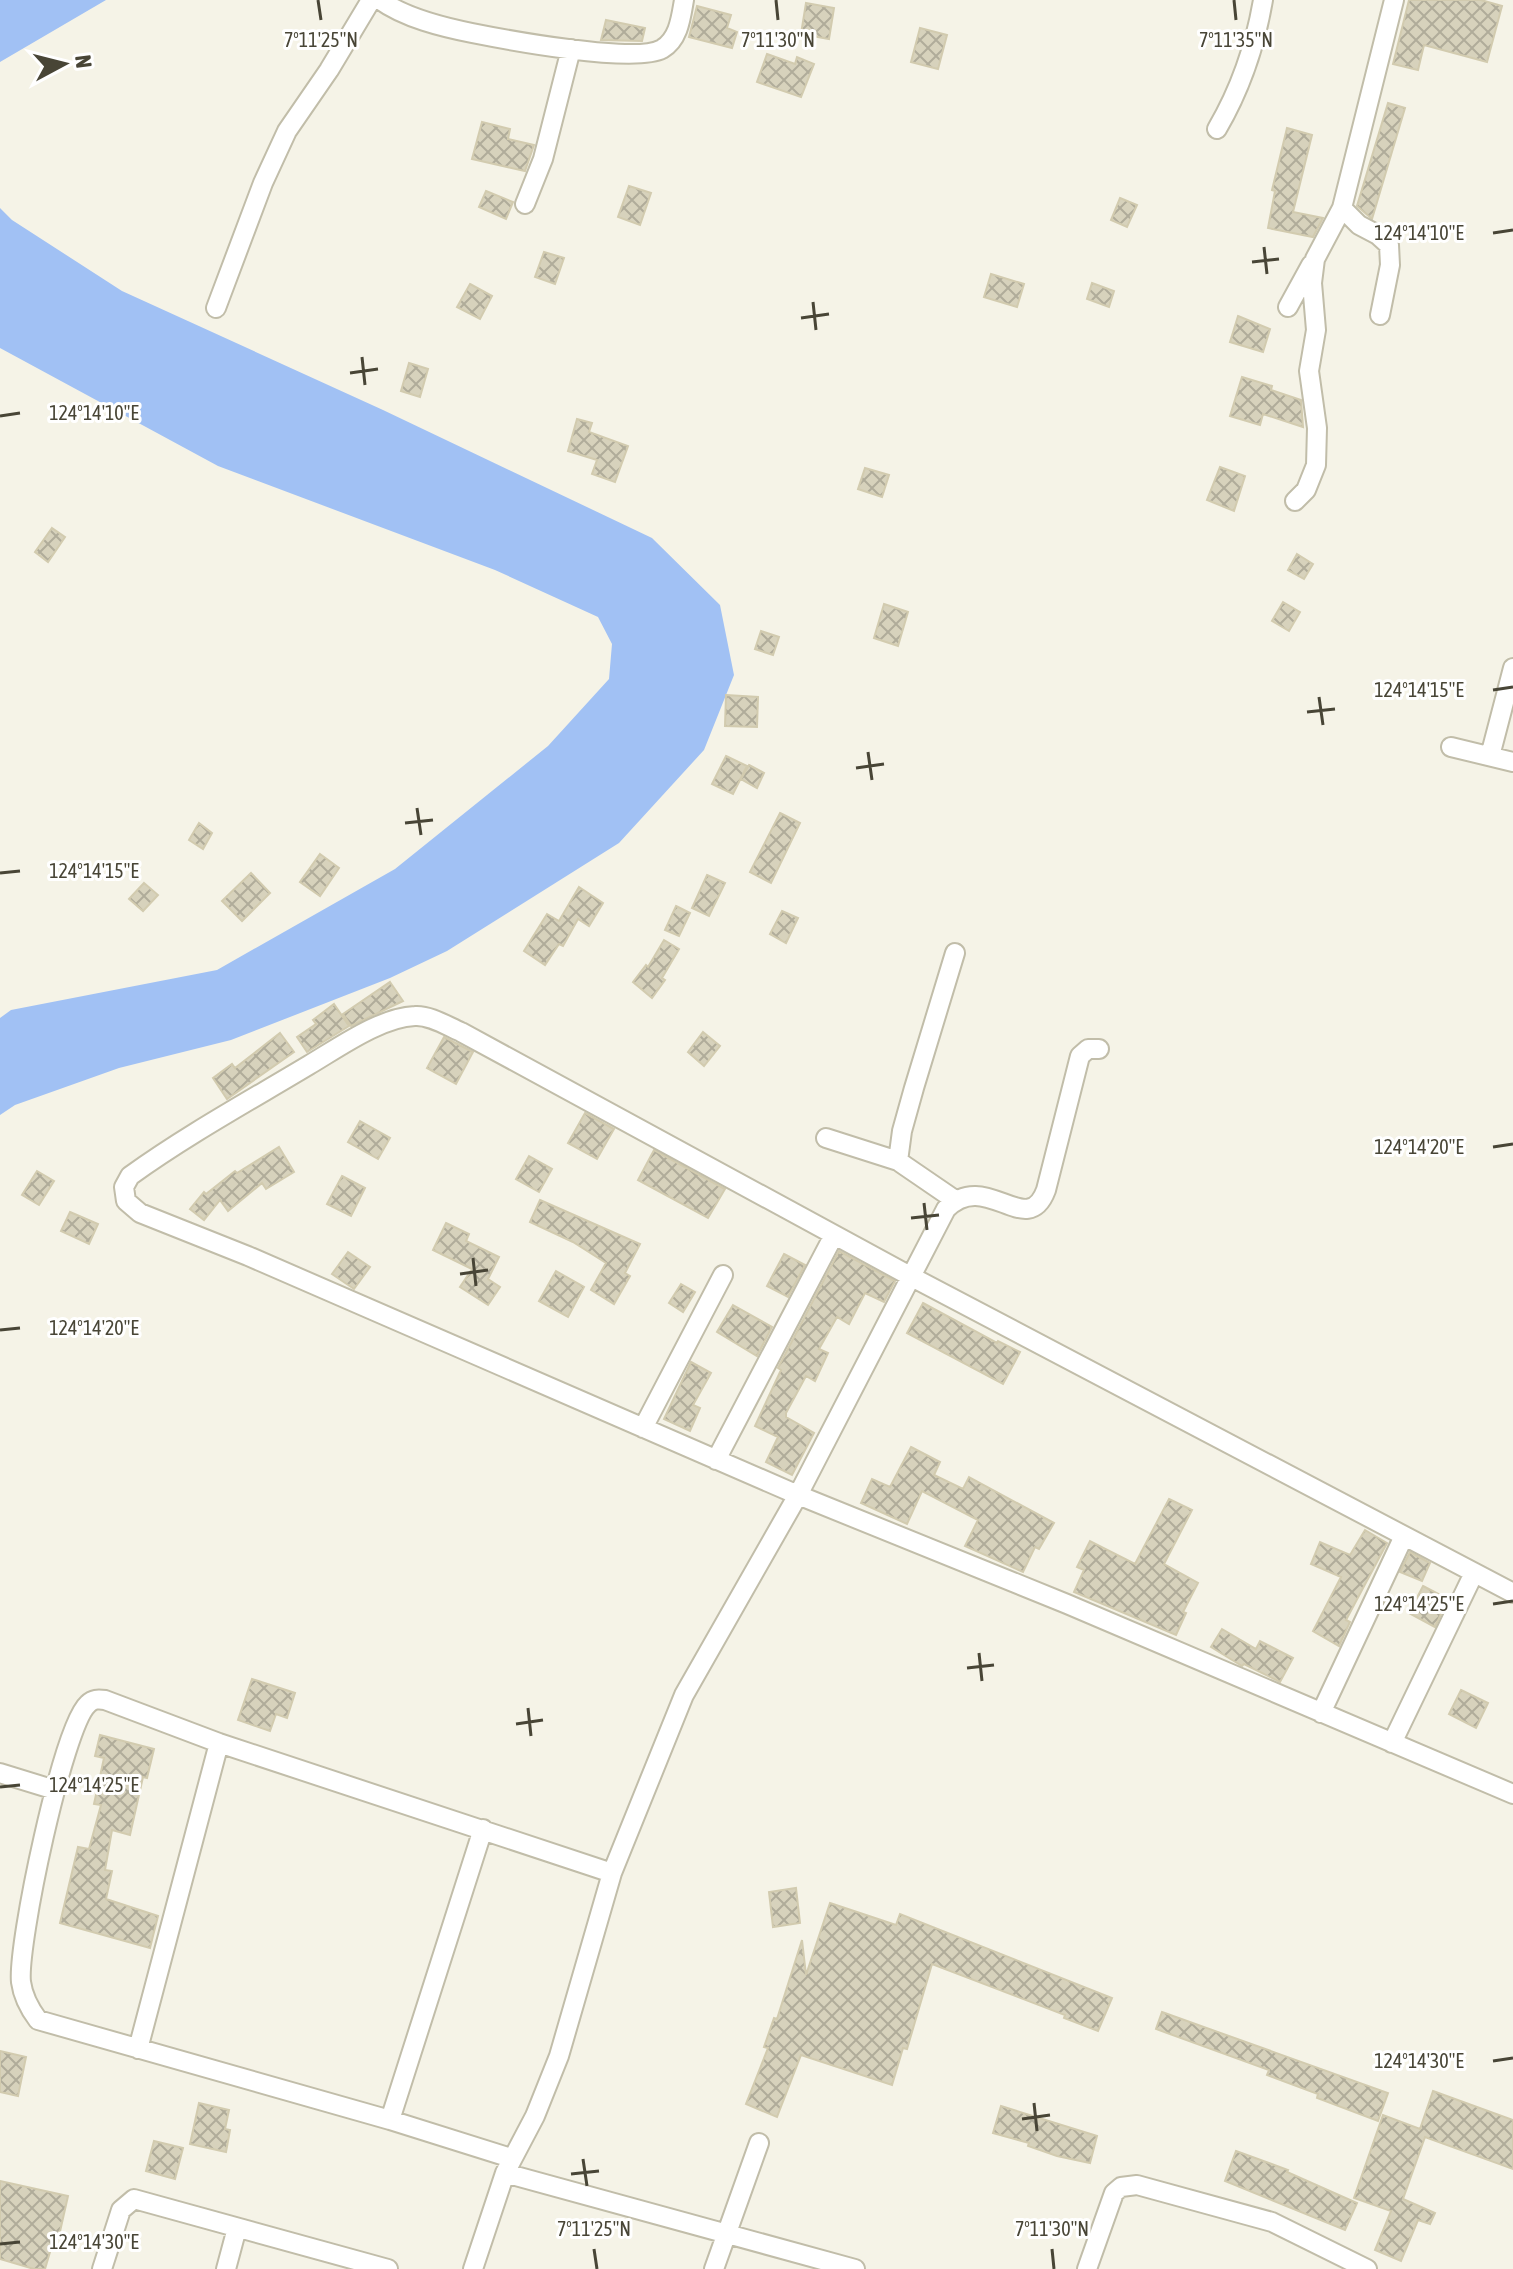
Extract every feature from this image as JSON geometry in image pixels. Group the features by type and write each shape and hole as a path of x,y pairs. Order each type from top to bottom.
{"street":[{"path":"216,308 263,183 287,131 329,70 371,0"},
{"path":"380,0 403,13 471,33 571,49 626,53 658,51 673,39 684,0"},
{"path":"1217,129 1240,85 1258,30 1263,0"},
{"path":"1288,307 1342,208 1394,0"},
{"path":"525,204 543,159 571,49"},
{"path":"1342,208 1359,225 1389,245 1390,265 1380,315"},
{"path":"1295,501 1306,490 1316,465 1317,428 1309,371 1316,330 1312,283 1315,259"},
{"path":"1490,756 1513,668"},
{"path":"1451,747 1513,762"},
{"path":"898,1161 902,1131 955,953"},
{"path":"1513,1593 910,1276 461,1032 425,1017 415,1016 384,1024 216,1120 130,1176 124,1187 126,1201 140,1213 248,1256 798,1495 1067,1604 1513,1794"},
{"path":"473,2269 508,2166 535,2116 559,2056 612,1873 684,1695 798,1495 946,1209 955,1200 975,1195 1018,1209 1038,1205 1046,1190 1080,1056 1088,1049 1099,1049"},
{"path":"826,1138 898,1161 955,1200"},
{"path":"716,1460 834,1235"},
{"path":"643,1428 723,1275"},
{"path":"1321,1713 1404,1536"},
{"path":"1392,1743 1474,1573"},
{"path":"612,1873 95,1699 77,1718 55,1790 23,1938 21,1983 27,2005 38,2020 390,2120 508,2166 725,2234 855,2269"},
{"path":"138,2049 219,1743"},
{"path":"0,1773 55,1790"},
{"path":"390,2120 483,1829"},
{"path":"714,2269 759,2143"},
{"path":"1087,2269 1109,2201 1121,2187 1137,2185 1272,2222 1367,2269"},
{"path":"102,2269 121,2210 134,2199 349,2264 388,2269"},
{"path":"226,2269 237,2228"}],"water":[{"path":"0,0 106,0 0,62"},
{"path":"0,208 12,220 122,291 652,538 720,605 734,675 704,750 619,843 447,951 390,978 231,1040 119,1068 15,1105 0,1115 0,1018 11,1010 217,970 395,869 548,746 609,679 612,644 598,617 495,570 218,466 0,348"}],"building":[{"path":"1409,0 1481,0 1502,6 1487,62 1424,45 1418,70 1393,64"},
{"path":"806,3 834,8 829,39 801,34"},
{"path":"697,6 731,15 727,28 737,32 732,48 689,37"},
{"path":"606,20 645,28 642,41 601,40"},
{"path":"920,28 947,35 938,69 911,62"},
{"path":"767,54 795,64 797,57 814,64 801,97 757,82"},
{"path":"1388,103 1405,108 1372,219 1357,206"},
{"path":"482,122 510,129 508,139 534,145 525,171 472,159"},
{"path":"1287,128 1312,135 1293,212 1323,218 1313,237 1268,228 1275,191 1272,190"},
{"path":"629,186 651,193 640,225 618,217"},
{"path":"486,191 513,202 506,219 479,207"},
{"path":"1120,198 1137,205 1127,227 1111,220"},
{"path":"544,252 564,258 555,284 535,277"},
{"path":"991,274 1024,284 1017,307 984,297"},
{"path":"1092,283 1114,291 1109,307 1087,299"},
{"path":"470,284 492,296 480,319 457,307"},
{"path":"1238,316 1270,329 1263,352 1230,342"},
{"path":"409,363 428,369 420,397 401,391"},
{"path":"1242,377 1272,386 1271,390 1301,400 1303,427 1263,414 1260,425 1230,416"},
{"path":"577,419 592,423 589,432 628,446 615,482 592,474 597,460 568,451"},
{"path":"1220,467 1245,476 1234,511 1207,500"},
{"path":"865,468 889,475 882,497 858,489"},
{"path":"52,528 65,537 48,562 35,552"},
{"path":"1297,554 1313,564 1304,579 1288,570"},
{"path":"1283,602 1300,612 1289,631 1272,621"},
{"path":"884,604 908,612 898,646 874,638"},
{"path":"761,631 779,637 773,655 755,649"},
{"path":"726,695 758,697 757,727 725,726"},
{"path":"726,756 747,766 733,794 712,784"},
{"path":"749,765 764,773 757,788 741,779"},
{"path":"780,813 800,823 771,883 750,872"},
{"path":"199,823 212,833 203,849 189,840"},
{"path":"320,854 339,868 320,896 300,882"},
{"path":"251,873 270,893 242,921 222,901"},
{"path":"707,875 725,883 709,916 692,908"},
{"path":"144,883 158,895 143,911 129,899"},
{"path":"579,887 603,903 589,926 578,919 563,946 559,944 545,965 524,951 547,914 559,921"},
{"path":"676,906 690,913 679,936 665,930"},
{"path":"782,911 798,918 786,943 770,934"},
{"path":"664,940 679,949 662,978 665,980 652,998 633,982 646,965 648,967"},
{"path":"390,982 403,1001 351,1026 343,1014"},
{"path":"334,1004 349,1026 307,1052 297,1037 316,1024 313,1020"},
{"path":"703,1032 720,1046 704,1066 688,1052"},
{"path":"280,1033 294,1052 227,1099 213,1078 232,1064 235,1068"},
{"path":"444,1037 473,1052 456,1084 427,1068"},
{"path":"585,1113 614,1129 597,1159 568,1143"},
{"path":"360,1121 390,1138 378,1159 348,1142"},
{"path":"279,1147 294,1172 266,1189 262,1183 228,1211 220,1200 204,1220 190,1209 204,1192 206,1194 235,1171 237,1173"},
{"path":"654,1150 725,1189 708,1218 638,1180"},
{"path":"529,1156 552,1169 539,1192 516,1179"},
{"path":"37,1171 54,1181 39,1205 22,1195"},
{"path":"342,1176 365,1188 351,1216 327,1204"},
{"path":"540,1200 640,1244 625,1273 630,1276 614,1304 591,1290 606,1263 573,1242 530,1222"},
{"path":"70,1212 98,1224 89,1244 61,1231"},
{"path":"446,1223 469,1234 466,1241 499,1257 488,1279 500,1287 488,1305 460,1287 472,1269 433,1250"},
{"path":"839,1251 895,1281 884,1302 865,1293 849,1324 837,1317 819,1349 828,1353 815,1381 806,1376 786,1413 786,1417 814,1433 792,1475 766,1462 778,1437 755,1426 781,1370 778,1368"},
{"path":"348,1252 370,1267 354,1289 332,1274"},
{"path":"784,1254 805,1265 788,1297 767,1286"},
{"path":"556,1271 584,1287 568,1317 539,1301"},
{"path":"681,1284 695,1292 683,1312 669,1303"},
{"path":"923,1303 1020,1352 1003,1384 907,1333"},
{"path":"733,1305 772,1327 757,1356 717,1332"},
{"path":"691,1362 711,1373 693,1405 700,1408 690,1431 664,1419"},
{"path":"911,1447 940,1462 934,1475 963,1489 969,1477 1054,1523 1039,1549 1035,1547 1023,1572 965,1546 978,1520 922,1491 907,1524 861,1503 872,1479 890,1487"},
{"path":"1169,1499 1192,1510 1164,1564 1198,1583 1183,1612 1186,1613 1176,1635 1074,1592 1084,1570 1077,1567 1090,1541 1135,1564"},
{"path":"1365,1530 1387,1543 1346,1620 1350,1622 1339,1646 1313,1631 1341,1577 1311,1564 1320,1542 1350,1555"},
{"path":"1410,1552 1430,1563 1422,1581 1400,1572"},
{"path":"1423,1586 1448,1599 1435,1627 1409,1613"},
{"path":"1222,1629 1256,1649 1260,1641 1293,1658 1280,1682 1244,1664 1242,1666 1211,1647"},
{"path":"252,1679 295,1693 287,1718 276,1714 270,1731 238,1720"},
{"path":"1461,1690 1488,1703 1476,1728 1449,1714"},
{"path":"100,1735 154,1749 147,1778 143,1777 130,1835 112,1830 105,1870 112,1871 106,1899 158,1916 150,1948 60,1923 78,1847 89,1849 101,1805 94,1804 104,1758 95,1756"},
{"path":"796,1888 800,1923 773,1927 769,1892"},
{"path":"830,1903 896,1925 900,1914 1112,1998 1098,2031 1064,2018 1065,2015 932,1964 907,2049 903,2048 892,2085 801,2055 777,2117 746,2104 768,2048 764,2047 774,2018 777,2019 802,1940 806,1975"},
{"path":"1162,2012 1388,2093 1378,2121 1267,2075 1269,2070 1156,2029"},
{"path":"0,2051 26,2057 18,2096 0,2092"},
{"path":"1433,2091 1513,2120 1513,2169 1425,2137 1403,2199 1435,2213 1430,2224 1418,2220 1401,2261 1375,2250 1391,2211 1354,2198 1383,2115 1420,2129"},
{"path":"199,2103 229,2110 225,2129 230,2130 226,2152 190,2144"},
{"path":"1001,2106 1097,2136 1090,2163 1057,2156 1028,2146 1029,2143 993,2133"},
{"path":"154,2141 183,2148 175,2179 146,2171"},
{"path":"1236,2151 1288,2170 1357,2203 1345,2230 1225,2181"},
{"path":"0,2181 68,2196 59,2236 55,2235 45,2269 0,2259"}]}
